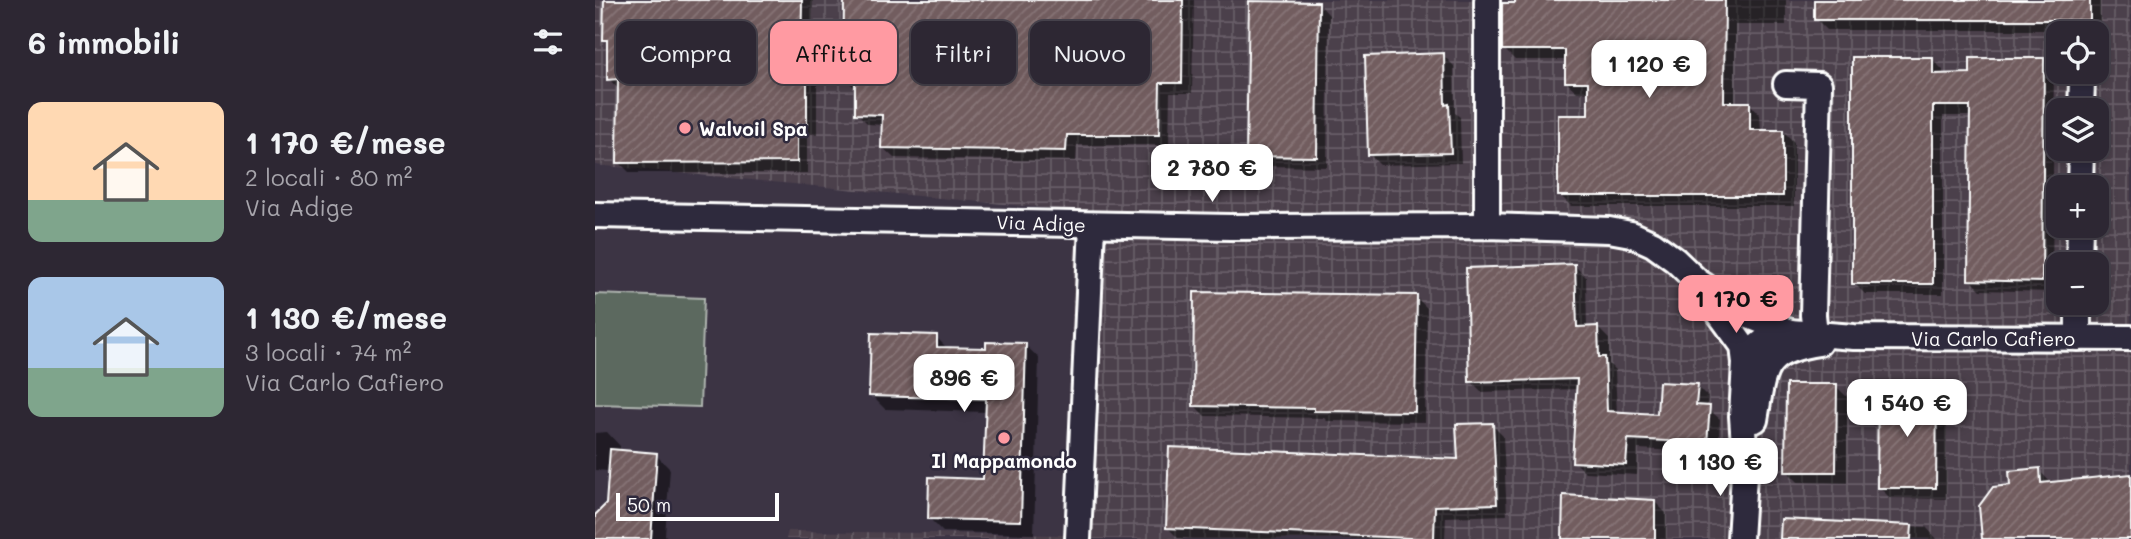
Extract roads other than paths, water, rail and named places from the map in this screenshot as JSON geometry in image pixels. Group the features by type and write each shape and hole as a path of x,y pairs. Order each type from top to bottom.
{"street":[{"path":"1487,0 1487,226"},
{"path":"1786,84 1819,85 1813,315 1815,332"},
{"name":"Via Adige","path":"595,215 1218,227 1487,226 1609,230 1632,234 1653,244 1697,281 1749,316 1790,331"},
{"path":"1078,539 1092,225"},
{"name":"Via Adige","path":"1697,281 1743,346 1745,363"},
{"path":"2078,315 2078,338"},
{"name":"Via Carlo Cafiero","path":"1740,539 1745,459 1742,416 1745,363 1754,349 1773,334 1790,331 1854,337 2131,338"},
{"name":"Via Carlo Cafiero","path":"1745,459 1764,372 1775,356 1788,349 1854,337"}],"place":[{"name":"Walvoil Spa","path":"685,128"},
{"name":"Il Mappamondo","path":"1004,438"}]}
